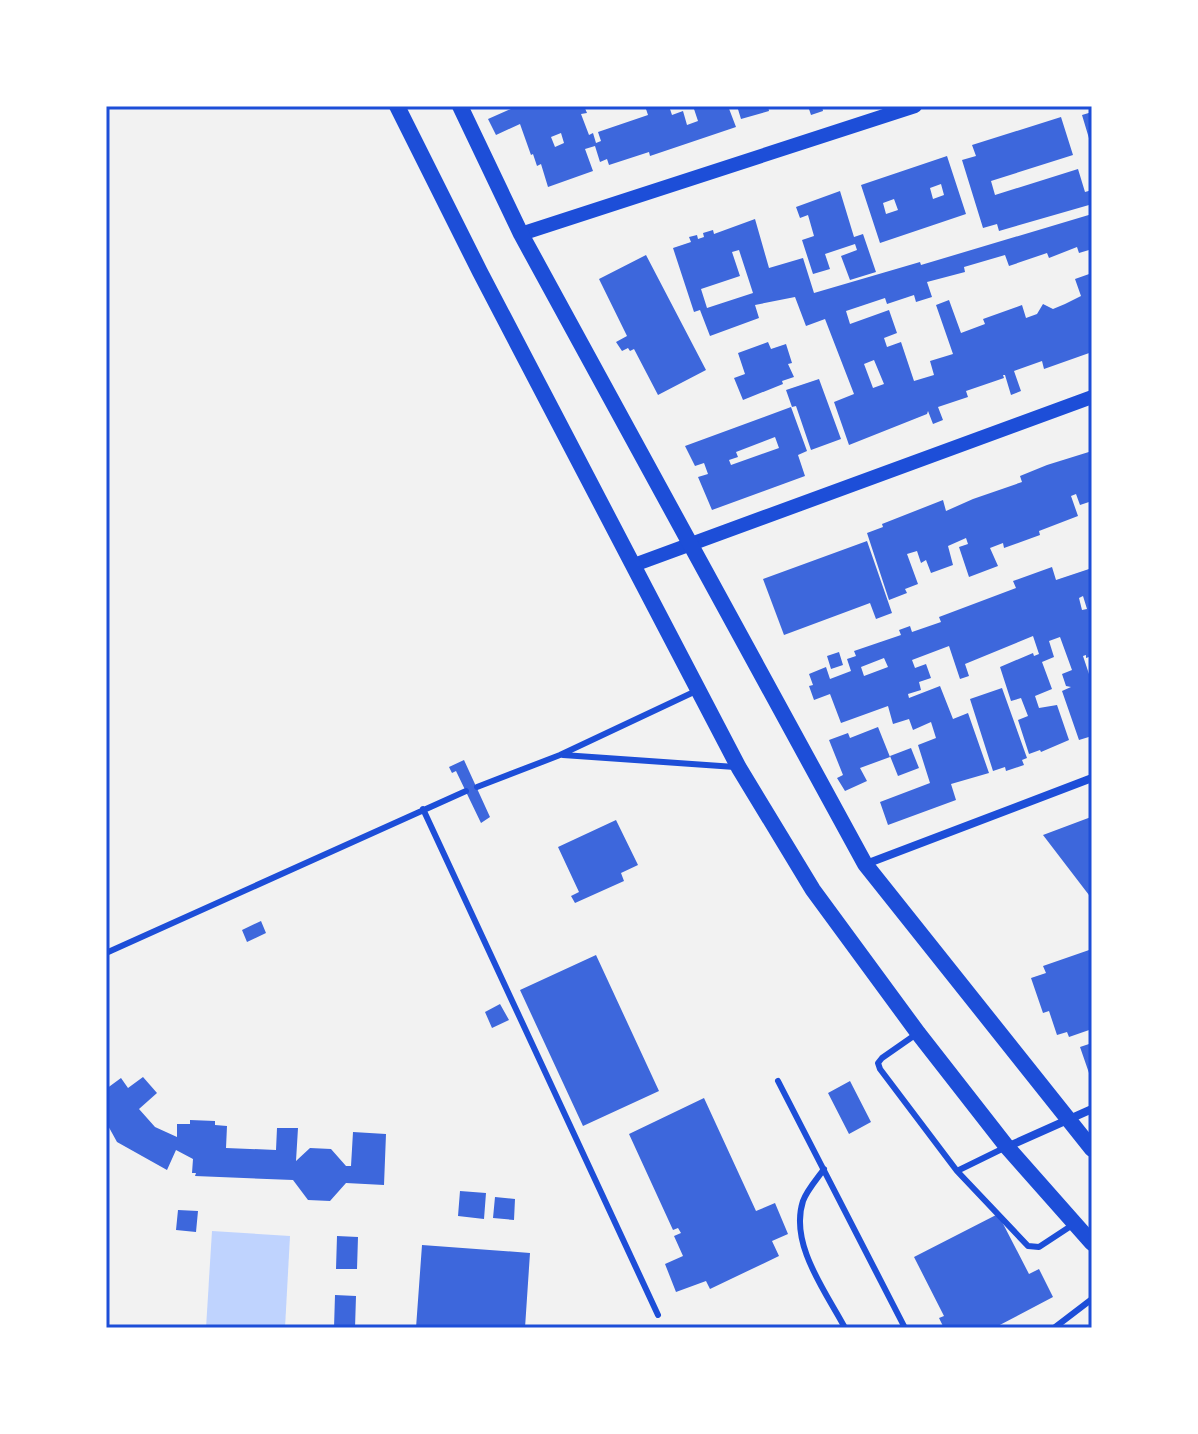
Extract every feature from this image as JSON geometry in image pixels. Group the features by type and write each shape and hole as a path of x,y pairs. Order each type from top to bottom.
{"main road":[{"path":"397,106 480,272 739,768 813,890 1007,1147 1092,1243"},
{"path":"460,106 521,234 865,864 1092,1149"}],"street":[{"path":"521,234 915,106"},
{"path":"634,565 1092,397"},
{"path":"865,864 1092,778"},
{"path":"1007,1147 1092,1109"}],"lane":[{"path":"477,787 560,755 699,690"},
{"path":"560,755 739,768"},
{"path":"106,953 466,791"},
{"path":"423,809 658,1315"},
{"path":"918,1033 878,1063 957,1171 1028,1246 1034,1248 1075,1223"},
{"path":"778,1081 905,1328"},
{"path":"957,1171 1007,1147"},
{"path":"824,1169 803,1201 800,1231 807,1256 845,1328"},
{"path":"1054,1328 1092,1299"}],"water":[{"path":"212,1231 290,1236 285,1328 206,1328"}],"building":[{"path":"584,106 587,113 581,114 589,135 593,133 596,143 601,141 598,132 648,115 645,106 669,106 672,115 683,111 687,125 698,121 693,106 728,106 736,127 650,156 649,152 609,165 607,159 600,162 595,146 585,149 593,171 548,187 541,164 537,166 531,155 520,124 496,135 488,119 513,108","holes":["561,133 564,143 555,147 551,137"]},
{"path":"737,106 768,106 769,111 741,119"},
{"path":"808,106 822,106 823,111 811,115"},
{"path":"1092,112 1092,145 1091,145 1082,115"},
{"path":"1061,117 1073,155 991,181 995,195 1078,169 1085,192 1092,190 1092,211 1089,205 999,231 997,224 983,228 962,160 976,156 972,145"},
{"path":"947,156 966,214 880,243 861,185","holes":["941,184 944,195 933,199 930,188","894,199 898,210 886,214 883,203"]},
{"path":"840,191 854,237 863,234 876,272 850,280 841,256 857,250 855,244 825,254 830,269 813,274 802,240 814,236 808,215 800,218 796,207"},
{"path":"1092,214 1092,256 1089,250 1079,253 1077,247 1049,258 1047,253 1009,266 1005,255 964,267 965,272 927,282 932,297 916,302 914,295 887,304 885,298 846,311 850,324 889,310 897,333 884,338 887,347 901,342 914,381 934,375 930,361 953,354 936,305 949,300 961,333 985,324 983,319 1022,305 1026,318 1037,314 1043,304 1053,309 1065,304 1081,296 1075,279 1092,273 1092,352 1044,369 1042,361 1014,371 1021,391 1011,395 1003,375 1004,378 966,391 968,397 938,407 943,420 933,424 928,411 849,445 834,402 854,394 825,319 806,326 795,297 755,305 759,318 710,336 700,310 694,312 673,248 691,242 689,237 697,235 698,239 704,237 703,233 713,230 714,234 755,219 769,268 803,258 814,293 920,262 921,265","holes":["739,250 753,293 707,308 701,289 740,276 732,252","874,360 884,384 873,388 864,364"]},
{"path":"646,255 706,370 658,395 634,349 622,351 616,342 627,336 599,279"},
{"path":"768,342 771,349 786,344 792,363 788,364 794,377 743,400 734,378 745,374 738,353"},
{"path":"819,379 841,439 811,450 796,406 792,407 786,390"},
{"path":"791,407 807,451 798,455 805,476 712,510 698,477 708,474 704,463 695,466 685,446","holes":["775,437 779,448 731,465 729,460 738,457 736,452"]},
{"path":"1092,451 1092,501 1080,505 1076,494 1071,496 1078,516 1039,531 1040,535 1004,548 1003,543 990,548 998,566 969,577 959,547 968,544 966,538 948,546 953,565 931,573 926,560 921,563 917,551 907,554 918,584 905,589 907,593 889,600 867,533 943,500 946,511 1022,482 1020,476"},
{"path":"867,541 892,613 876,619 870,603 784,635 763,579"},
{"path":"1052,567 1056,580 1092,568 1092,656 1083,656 1092,683 1092,736 1079,740 1062,691 1071,687 1066,686 1062,674 1072,670 1060,637 1049,641 1054,657 1042,662 1052,689 1035,696 1039,708 1057,705 1069,740 1029,754 1018,720 1028,716 1021,698 1011,701 1000,667 1033,653 1034,656 1039,654 1033,636 965,664 969,676 960,679 949,646 912,660 915,668 926,664 931,678 919,682 921,690 908,694 909,698 940,686 953,719 968,713 989,773 951,784 956,800 888,825 880,802 930,783 918,745 936,738 931,722 913,730 909,719 893,724 888,706 841,723 830,694 814,700 809,674 826,667 830,679 851,671 847,659 856,656 854,651 901,635 899,630 910,626 912,632 941,622 939,617 1016,588 1013,581","holes":["1083,596 1087,609 1082,610 1079,598","884,658 888,667 864,676 861,667"]},
{"path":"839,652 843,665 831,669 827,656"},
{"path":"1002,688 1027,758 1022,760 1024,765 1006,771 1005,767 993,771 970,699"},
{"path":"878,727 890,757 860,768 867,781 845,791 837,778 843,775 829,740 848,733 850,738"},
{"path":"911,748 919,768 898,776 890,756"},
{"path":"464,760 490,817 481,823 456,771 452,773 449,767"},
{"path":"1092,819 1092,899 1043,835"},
{"path":"616,820 638,865 621,873 624,881 575,903 571,896 579,892 558,847"},
{"path":"261,921 266,933 247,942 242,930"},
{"path":"1092,949 1092,1029 1069,1037 1067,1032 1057,1035 1049,1011 1043,1013 1031,978 1046,973 1043,966"},
{"path":"596,955 659,1091 583,1126 520,990"},
{"path":"500,1004 509,1020 492,1028 485,1012"},
{"path":"1092,1043 1092,1071 1089,1073 1080,1047"},
{"path":"143,1077 157,1093 139,1109 155,1127 177,1137 177,1124 190,1124 190,1120 215,1121 215,1125 227,1126 226,1148 276,1150 277,1128 298,1128 296,1161 310,1148 331,1149 346,1166 351,1166 353,1132 386,1134 384,1185 346,1183 330,1201 308,1200 293,1180 195,1176 196,1173 192,1173 193,1159 176,1150 167,1170 117,1142 106,1122 106,1089 121,1078 128,1088"},
{"path":"850,1081 871,1122 849,1134 828,1093"},
{"path":"704,1098 756,1211 775,1203 788,1234 772,1241 779,1256 710,1289 706,1281 676,1292 665,1264 683,1256 674,1236 681,1233 678,1228 673,1230 629,1134"},
{"path":"460,1191 486,1193 484,1219 458,1216"},
{"path":"495,1197 515,1199 514,1220 493,1218"},
{"path":"178,1210 198,1211 196,1232 176,1230"},
{"path":"998,1214 1029,1274 1039,1269 1053,1297 994,1328 944,1328 939,1318 944,1316 914,1257"},
{"path":"337,1236 358,1237 357,1269 336,1269"},
{"path":"422,1245 530,1253 525,1328 416,1328"},
{"path":"335,1295 356,1296 355,1328 334,1328"}]}
